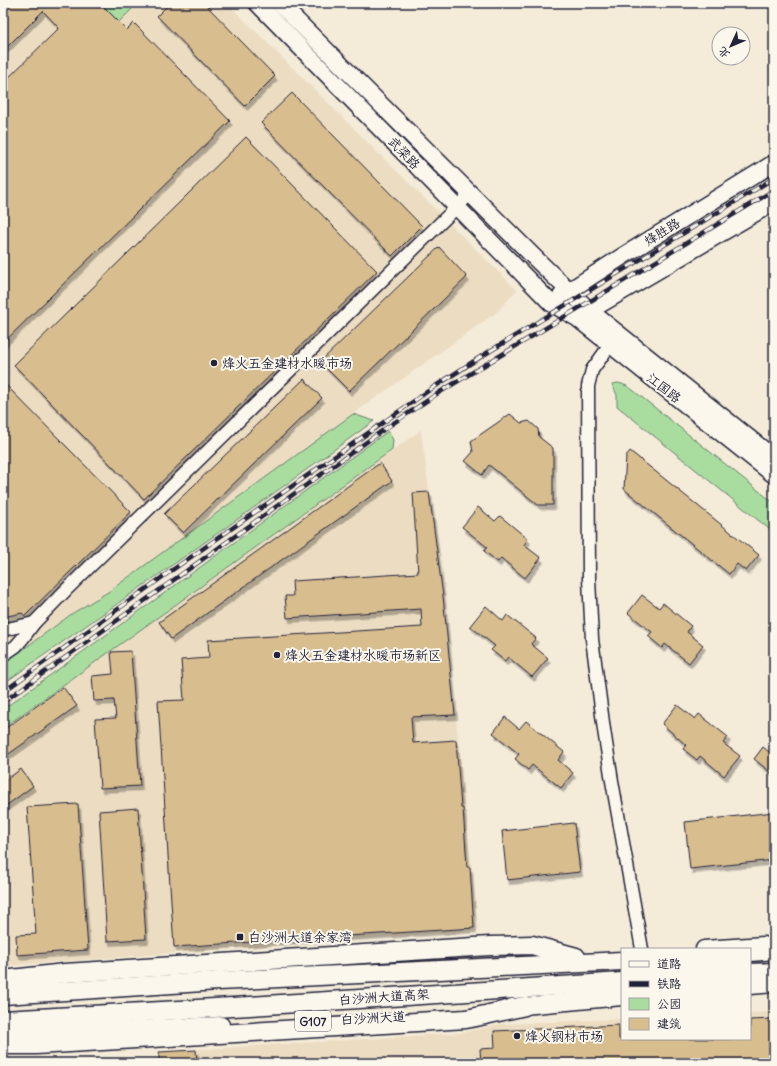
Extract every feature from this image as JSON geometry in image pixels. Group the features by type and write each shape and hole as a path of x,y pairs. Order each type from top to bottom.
{"highway":[{"path":"3,980 80,972 476,947 532,945 576,958"},
{"path":"751,952 774,950"},
{"name":"白沙洲大道高架","path":"3,995 218,981 621,961"},
{"path":"751,973 774,972"},
{"name":"白沙洲大道高架","path":"3,1020 621,982"},
{"path":"3,1045 36,1045 476,1018 525,1006"}],"main road":[{"name":"武梁路","path":"257,3 551,303"},
{"name":"武梁路","path":"279,3 470,194 569,290"},
{"name":"烽胜路","path":"551,303 569,290 774,162"},
{"path":"584,315 774,202"},
{"name":"江国路","path":"569,290 584,315 610,345 774,475"},
{"name":"江国路","path":"551,303 584,315 774,458"},
{"path":"718,948 774,944"},
{"path":"3,990 323,972 436,964 576,958 621,954"},
{"path":"751,986 774,984"},
{"name":"白沙洲大道","path":"3,1036 406,1016 621,997"}],"street":[{"path":"3,655 16,646 34,623 470,194"},
{"path":"610,345 592,370 588,386 589,584 592,639 604,730 642,948"},
{"path":"3,630 34,623"}],"shaded area":[{"name":"烽火五金建材水暖市场","path":"3,3 74,3 105,35 138,3 227,3 517,290 497,312 353,414 108,592 73,613 3,664"},
{"name":"烽火五金建材水暖市场新区","path":"421,430 443,596 478,930 3,966 3,728"},
{"name":"烽火钢材市场","path":"774,1012 774,1063 159,1063 159,1052 460,1033 501,1024 621,1019 621,1040 751,1040 751,1013"}],"green space":[{"path":"100,3 138,3 119,22"},
{"path":"618,383 629,387 774,503 774,533 617,406 617,395 612,384"},
{"path":"353,414 374,421 245,514 3,684 3,664 73,613 108,592"},
{"path":"388,431 393,440 392,450 3,728 3,709"}],"building":[{"path":"3,3 100,3 127,30 134,23 230,121 3,343 3,83 59,28 43,11 3,51"},
{"path":"170,3 204,3 275,76 245,106 157,16"},
{"path":"292,93 422,226 392,256 261,123"},
{"path":"246,137 377,271 144,499 14,365"},
{"path":"439,247 467,277 349,391 320,362"},
{"path":"304,379 322,398 183,533 164,514"},
{"path":"3,382 131,512 25,616 22,613 3,617"},
{"path":"510,414 521,423 529,421 538,429 539,437 553,448 553,505 538,505 489,465 482,475 465,461 473,452 471,441"},
{"path":"630,451 759,555 746,571 737,564 729,574 624,489 626,456"},
{"path":"380,463 392,481 171,639 159,622"},
{"path":"429,492 443,596 455,715 411,717 413,743 456,740 467,867 470,867 474,928 174,947 158,701 184,700 181,660 209,658 208,640 422,627 421,609 287,618 285,596 293,596 292,581 418,573 413,493"},
{"path":"478,507 495,521 500,516 528,539 524,545 541,558 525,578 501,558 498,562 484,551 487,547 462,527"},
{"path":"642,595 659,608 663,603 691,626 687,632 703,645 689,663 665,644 662,648 648,636 652,632 628,613"},
{"path":"486,606 503,621 507,615 536,638 531,644 548,658 532,677 508,657 505,661 491,650 495,646 470,626"},
{"path":"131,651 140,786 100,788 95,719 116,718 114,700 94,701 92,676 113,674 111,652"},
{"path":"63,687 77,706 3,758 3,730"},
{"path":"677,705 695,719 699,714 728,737 723,743 740,756 724,776 700,756 697,760 683,749 686,745 662,724"},
{"path":"505,717 519,729 526,721 564,752 558,760 573,773 561,788 532,765 528,770 515,759 519,754 493,733"},
{"path":"763,747 774,756 774,775 754,759"},
{"path":"21,769 33,786 3,808 3,782"},
{"path":"78,804 88,950 17,955 16,935 36,934 27,807"},
{"path":"138,808 146,939 107,941 99,811"},
{"path":"774,812 774,860 690,869 685,822"},
{"path":"574,823 580,872 507,880 502,831"},
{"path":"774,1019 774,1063 481,1063 480,1049 495,1048 494,1031 619,1025 619,1039 621,1040 751,1040 751,1020"},
{"path":"196,1050 197,1063 159,1063 159,1052"}],"railway":[{"path":"3,692 168,573 431,389 482,356 774,178"},
{"path":"3,702 386,428 440,392 774,190"}],"place":[{"name":"烽火五金建材水暖市场","path":"214,363"},
{"name":"烽火五金建材水暖市场新区","path":"277,655"},
{"name":"白沙洲大道余家湾","path":"240,937"},
{"name":"烽火钢材市场","path":"517,1036"}]}
